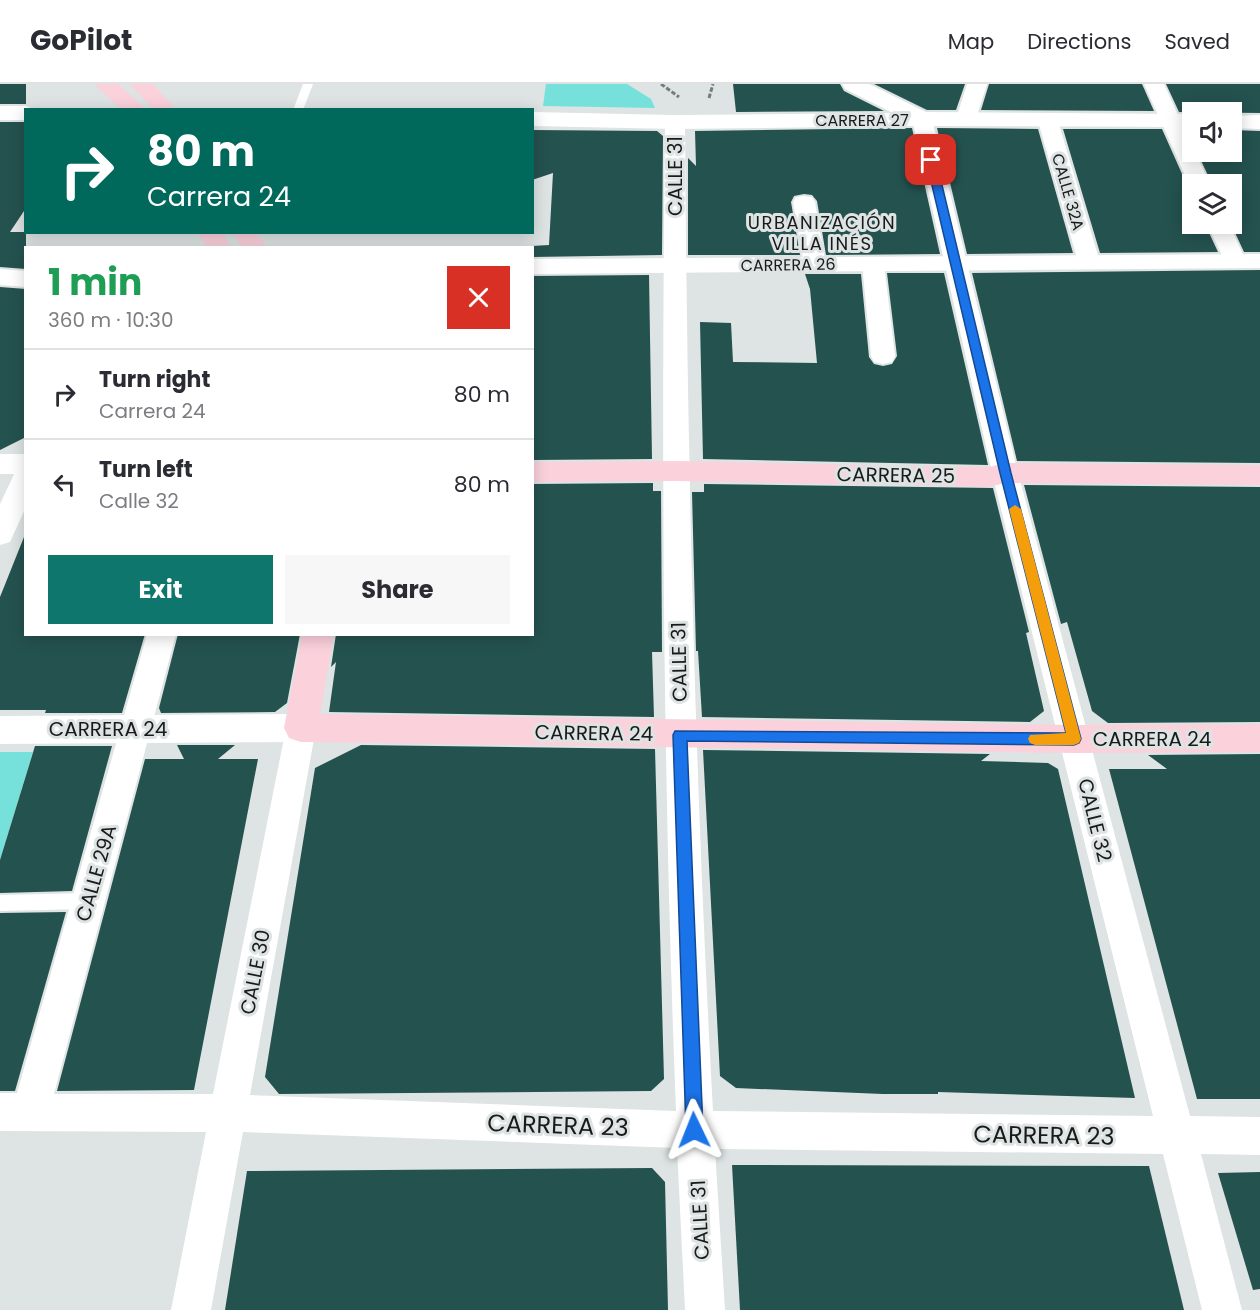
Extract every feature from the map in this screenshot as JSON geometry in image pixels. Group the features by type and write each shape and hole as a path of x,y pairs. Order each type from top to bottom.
{"main road":[{"path":"105,84 134,108"},
{"path":"141,84 164,108"},
{"name":"CARRERA 25","path":"534,472 675,471 988,477 1005,473 1260,475"},
{"name":"CALLE 30","path":"301,728 318,636"},
{"name":"CARRERA 24","path":"301,728 680,735 1074,739 1260,738"}],"street":[{"path":"853,84 922,119"},
{"path":"966,119 977,84"},
{"path":"1154,84 1195,174"},
{"path":"0,113 24,113"},
{"name":"CARRERA 27","path":"534,119 675,122 922,119 1182,121"},
{"name":"CALLE 32","path":"922,119 1005,473 1221,1310"},
{"name":"CALLE 32A","path":"1048,121 1089,262"},
{"name":"CALLE 31","path":"675,122 675,471 680,735 694,1130 705,1310"},
{"path":"1242,122 1260,122"},
{"path":"804,202 816,265"},
{"path":"1223,234 1235,261"},
{"name":"CARRERA 26","path":"534,267 1260,261"},
{"path":"873,264 883,356"},
{"path":"0,277 24,279"},
{"path":"0,464 24,464"},
{"path":"0,535 24,480"},
{"name":"CALLE 29A","path":"15,1112 87,901 138,728 161,636"},
{"name":"CARRERA 24","path":"0,730 301,728"},
{"name":"CALLE 30","path":"191,1310 301,728"},
{"name":"CARRERA 23","path":"15,1112 229,1113 694,1130 1177,1137 1260,1136"}],"lane":[{"path":"299,108 308,84"},
{"path":"0,903 87,901"}],"shaded area":[{"path":"546,84 627,84 651,99 655,108 543,106"},
{"path":"0,752 33,752 0,860"}],"building":[{"path":"0,84 26,84 26,104 0,104"},
{"path":"733,84 840,84 844,91 884,111 736,112"},
{"path":"874,84 965,84 956,110 927,110"},
{"path":"989,84 1142,84 1154,111 981,110"},
{"path":"1166,84 1260,84 1260,113 1242,113 1242,102 1182,102 1182,112 1179,112"},
{"path":"0,122 24,122 24,211 10,232 26,234 24,269 0,267"},
{"path":"912,128 940,254 826,255 817,201 812,195 804,194 794,196 791,202 800,255 688,255 688,158 696,166 695,131"},
{"path":"937,128 1038,129 1073,253 967,254"},
{"path":"1063,129 1162,129 1182,174 1182,234 1210,234 1218,252 1100,253"},
{"path":"534,130 657,131 663,136 662,255 534,257 534,246 532,246 549,245 553,173 534,179"},
{"path":"1242,130 1260,131 1260,252 1244,252 1236,234 1242,234 1242,174 1207,174 1202,162 1242,162"},
{"path":"1260,270 1260,463 1017,461 972,273"},
{"path":"887,273 944,273 988,465 703,459 700,322 731,323 733,362 817,363 810,289 805,274 861,274 869,357 874,364 883,366 892,364 897,356"},
{"path":"649,275 652,459 534,460 534,276"},
{"path":"0,287 24,289 24,438 0,450"},
{"path":"653,483 653,491 661,491 662,652 652,652 654,717 329,712 336,662 331,667 336,636 534,636 534,484"},
{"path":"704,484 993,488 1029,632 1026,633 1044,711 1030,722 702,717 698,651 696,651 692,492 704,492"},
{"path":"1024,485 1260,487 1260,722 1108,723 1092,711 1067,622 1061,624"},
{"path":"24,537 24,636 144,636 122,713 45,713 46,710 0,710 0,597"},
{"path":"177,636 300,636 287,703 275,712 161,713 159,708"},
{"path":"177,745 235,745 218,759 258,759 194,1090 57,1091 145,759 184,759"},
{"path":"361,745 655,749 664,1079 651,1091 279,1094 265,1077 315,768"},
{"path":"35,746 112,746 72,891 0,893 0,860"},
{"path":"703,750 990,754 981,761 1048,763 1058,769 1135,1098 938,1092 938,1094 883,1094 736,1088 720,1076"},
{"path":"1260,754 1260,1099 1197,1099 1109,769 1167,769 1148,755"},
{"path":"66,912 15,1091 0,1091 0,913"},
{"path":"732,1165 1149,1166 1184,1310 740,1310"},
{"path":"652,1168 665,1182 668,1310 225,1310 247,1171"},
{"path":"1260,1172 1260,1289 1253,1290 1218,1173"}],"slow traffic":[{"path":"1015,509 1074,739 1035,739"}],"district":[{"name":"URBANIZACIÓN VILLA INÉS","path":"822,232"}],"route":[{"path":"694,1130 680,735 1074,739 1005,473 931,160"}]}
